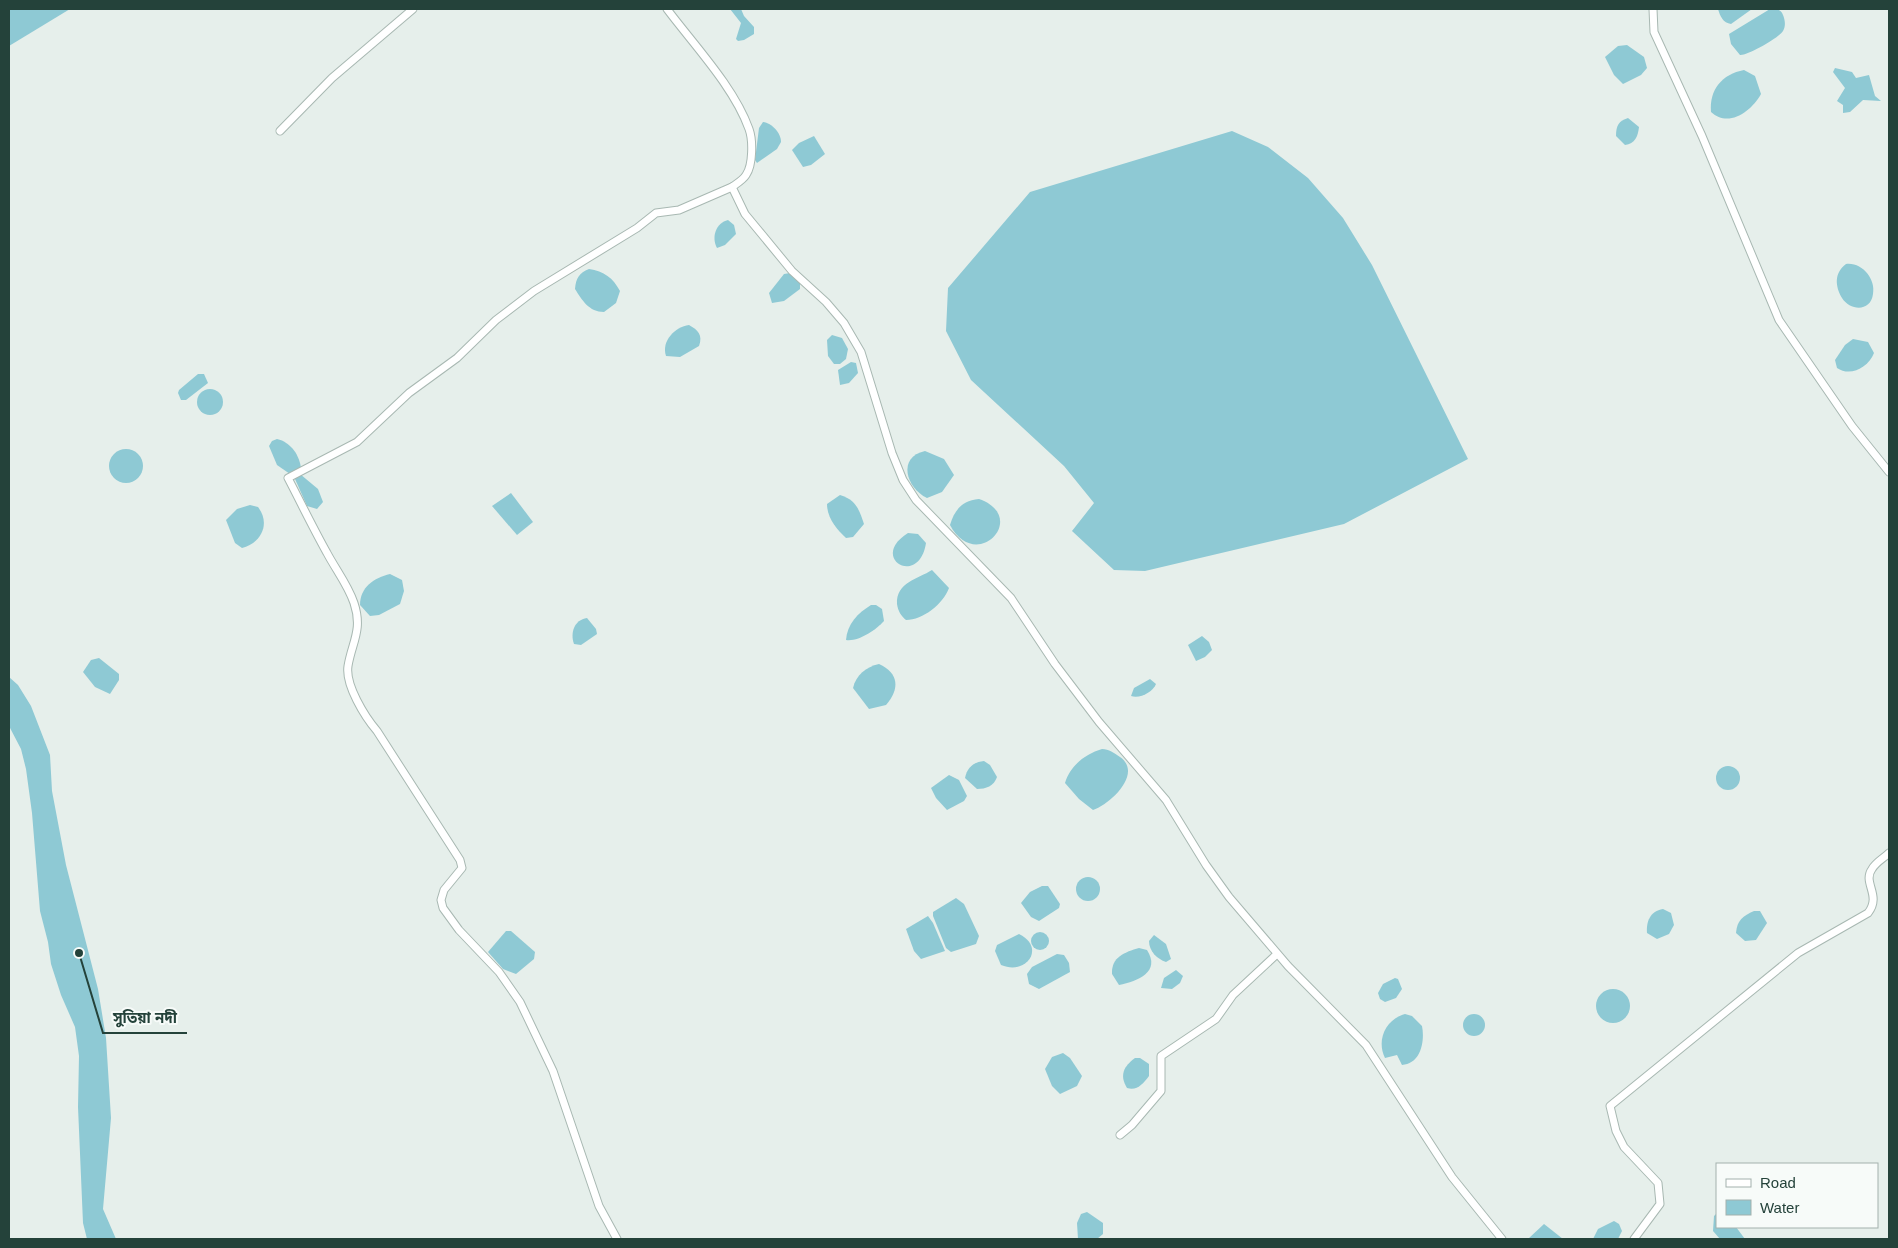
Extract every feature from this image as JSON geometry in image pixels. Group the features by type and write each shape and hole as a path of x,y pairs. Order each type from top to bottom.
{"street":[{"path":"280,131 332,78 413,9"},
{"path":"617,1239 599,1206 553,1071 520,1002 499,972 459,930 443,908 441,900 444,890 462,868 460,860 377,731 365,718 349,681 347,668 358,635 355,605 288,478 357,442 409,393 457,358 496,320 534,291 637,228 656,214 679,210 732,187 746,176 749,167 750,132 742,113 722,82 667,9"},
{"path":"1653,9 1654,32 1702,136 1779,320 1852,426 1889,472"},
{"path":"732,187 745,214 792,270 826,302 844,323 862,352 892,453 903,480 916,500 1011,598 1055,664 1099,722 1166,800 1206,865 1229,897 1277,954 1366,1045 1452,1178 1502,1239"},
{"path":"1634,1239 1660,1204 1658,1183 1624,1147 1616,1131 1610,1106 1798,953 1868,912 1874,906 1874,895 1868,877 1871,869 1889,853"},
{"path":"1120,1135 1132,1125 1161,1091 1161,1056 1216,1019 1233,995 1277,954"}],"water":[{"path":"9,9 70,9 9,46"},
{"path":"730,9 741,9 744,16 754,27 754,34 744,40 738,41 736,39 741,23"},
{"path":"1718,9 1752,9 1731,24 1724,21"},
{"path":"1770,9 1778,10 1782,13 1785,23 1783,31 1763,46 1740,55 1731,44 1729,34"},
{"path":"1627,45 1644,57 1647,68 1641,75 1623,84 1614,75 1605,57 1618,46"},
{"path":"1835,68 1852,72 1856,78 1869,75 1875,96 1881,101 1863,100 1850,112 1843,113 1843,105 1837,101 1845,88 1833,72"},
{"path":"1744,70 1755,76 1761,94 1751,107 1739,116 1732,118 1718,117 1711,112 1712,97 1715,90 1723,79"},
{"path":"1628,118 1639,127 1635,139 1625,145 1616,136 1616,132 1617,126"},
{"path":"763,122 770,124 775,129 781,142 777,149 757,163 755,160 759,128"},
{"path":"1232,131 1268,147 1308,178 1343,218 1372,265 1468,459 1344,524 1145,571 1114,570 1072,531 1094,503 1064,466 971,380 946,331 948,288 1030,192"},
{"path":"814,136 825,154 811,165 803,167 792,150 799,143"},
{"path":"728,220 734,225 736,234 725,245 717,248 714,239 716,231 720,224"},
{"path":"1846,264 1857,266 1870,277 1873,294 1871,300 1864,307 1860,308 1850,305 1842,298 1837,280 1839,271"},
{"path":"589,269 599,271 608,276 620,291 616,303 604,312 590,308 575,289 579,276"},
{"path":"790,273 800,282 800,289 784,301 772,303 769,293 784,274"},
{"path":"689,325 699,333 699,346 680,357 666,356 667,340 674,332"},
{"path":"832,335 842,338 848,349 846,359 840,364 834,364 828,356 827,340"},
{"path":"1853,339 1868,342 1874,353 1868,363 1858,370 1842,371 1837,368 1835,360 1845,345"},
{"path":"851,362 856,363 858,373 849,383 840,385 838,370"},
{"path":"198,374 204,374 208,383 186,400 181,400 178,393 179,390"},
{"path":"210,389 219,393 223,402 219,411 210,415 201,411 197,402 201,393"},
{"path":"277,439 287,443 294,450 299,459 301,469 290,474 277,465 269,446 272,441"},
{"path":"126,449 133,450 138,454 142,459 142,473 138,478 133,482 126,483 119,482 114,478 110,473 109,466 110,459 114,454 119,450"},
{"path":"925,451 944,459 954,475 942,492 927,498 914,487 908,473 911,459 916,454"},
{"path":"300,474 318,489 323,502 317,509 307,506 295,479"},
{"path":"511,493 533,522 517,535 492,506"},
{"path":"840,495 853,502 864,524 853,537 846,538 842,534 833,522 827,509 827,504"},
{"path":"979,499 993,507 1000,518 999,528 993,537 984,543 973,544 961,539 950,525 954,514 960,507 968,502"},
{"path":"250,505 258,507 262,513 264,526 259,537 254,542 242,548 235,543 226,520 237,509"},
{"path":"908,533 918,534 926,543 922,557 915,564 907,566 899,564 894,559 893,551 897,542"},
{"path":"932,570 949,588 946,594 932,610 919,617 906,620 897,607 900,591 909,582"},
{"path":"390,574 402,580 404,591 400,604 379,615 370,616 360,605 362,593 373,581"},
{"path":"871,605 876,605 882,609 884,621 866,635 846,640 851,624"},
{"path":"587,618 596,629 597,634 581,645 574,644 573,631 576,624"},
{"path":"1202,636 1209,642 1212,650 1205,657 1196,661 1188,645"},
{"path":"99,658 119,674 119,680 110,694 95,687 83,672 91,660"},
{"path":"879,664 891,672 894,677 894,693 886,705 869,709 853,688 856,679 862,672"},
{"path":"9,677 18,685 31,706 50,755 52,791 66,865 98,989 106,1038 111,1118 103,1209 116,1239 87,1239 83,1223 78,1107 79,1056 75,1027 61,995 51,964 48,942 40,911 32,813 26,769 21,749 9,726"},
{"path":"1150,679 1156,684 1152,690 1142,696 1131,696 1134,688"},
{"path":"1102,749 1109,750 1120,757 1126,764 1128,771 1122,787 1116,795 1093,810 1079,799 1065,783 1070,771 1079,761"},
{"path":"984,761 990,765 997,777 994,783 989,786 977,789 965,778 971,766"},
{"path":"1728,766 1736,770 1740,778 1736,786 1728,790 1720,786 1716,778 1720,770"},
{"path":"949,775 959,780 967,796 964,801 947,810 936,798 931,788"},
{"path":"1088,877 1096,881 1100,889 1096,897 1088,901 1080,897 1076,889 1080,881"},
{"path":"1042,886 1048,886 1060,904 1059,908 1039,921 1031,917 1021,903 1030,892"},
{"path":"956,898 964,904 979,936 976,944 951,952 946,948 933,912"},
{"path":"1663,909 1671,913 1674,925 1669,934 1657,939 1647,933 1647,925 1655,912"},
{"path":"1754,911 1760,911 1767,923 1756,940 1745,941 1736,933 1738,925 1744,917"},
{"path":"928,916 945,951 921,959 914,951 906,929"},
{"path":"506,931 511,931 535,952 534,959 516,974 503,969 488,952"},
{"path":"1036,932 1044,932 1049,937 1047,948 1036,950 1031,945 1031,937"},
{"path":"1019,934 1031,946 1030,958 1019,967 1001,965 995,951 997,945"},
{"path":"1154,935 1166,944 1171,959 1166,962 1157,957 1150,948 1149,941"},
{"path":"1139,948 1147,950 1151,958 1149,970 1140,978 1119,985 1112,974 1112,968 1116,959 1129,951"},
{"path":"1057,954 1064,955 1069,963 1070,972 1039,989 1029,984 1027,974 1032,967"},
{"path":"1176,970 1183,976 1180,983 1172,989 1161,988 1164,978"},
{"path":"1395,978 1398,979 1402,989 1396,998 1385,1002 1380,999 1378,993 1383,984"},
{"path":"1613,989 1625,994 1630,1006 1625,1018 1613,1023 1601,1018 1596,1006 1601,994"},
{"path":"1405,1014 1412,1016 1422,1026 1423,1038 1420,1051 1414,1061 1402,1065 1397,1055 1385,1058 1382,1051 1382,1037 1384,1031 1393,1020"},
{"path":"1474,1014 1482,1017 1485,1025 1482,1033 1474,1036 1466,1033 1463,1025 1466,1017"},
{"path":"1063,1053 1070,1058 1082,1076 1077,1086 1060,1094 1052,1086 1045,1069 1052,1057"},
{"path":"1135,1058 1140,1058 1149,1064 1149,1076 1137,1088 1131,1089 1127,1088 1123,1075 1128,1064"},
{"path":"1087,1212 1103,1223 1103,1234 1097,1239 1078,1239 1077,1223 1081,1214"},
{"path":"1716,1214 1716,1228 1737,1228 1745,1239 1720,1239 1713,1231 1714,1216"},
{"path":"1614,1221 1619,1224 1622,1231 1618,1239 1593,1239 1598,1229"},
{"path":"1544,1224 1563,1239 1528,1239"}],"place":[{"name":"সুতিয়া নদী","path":"79,953"}]}
